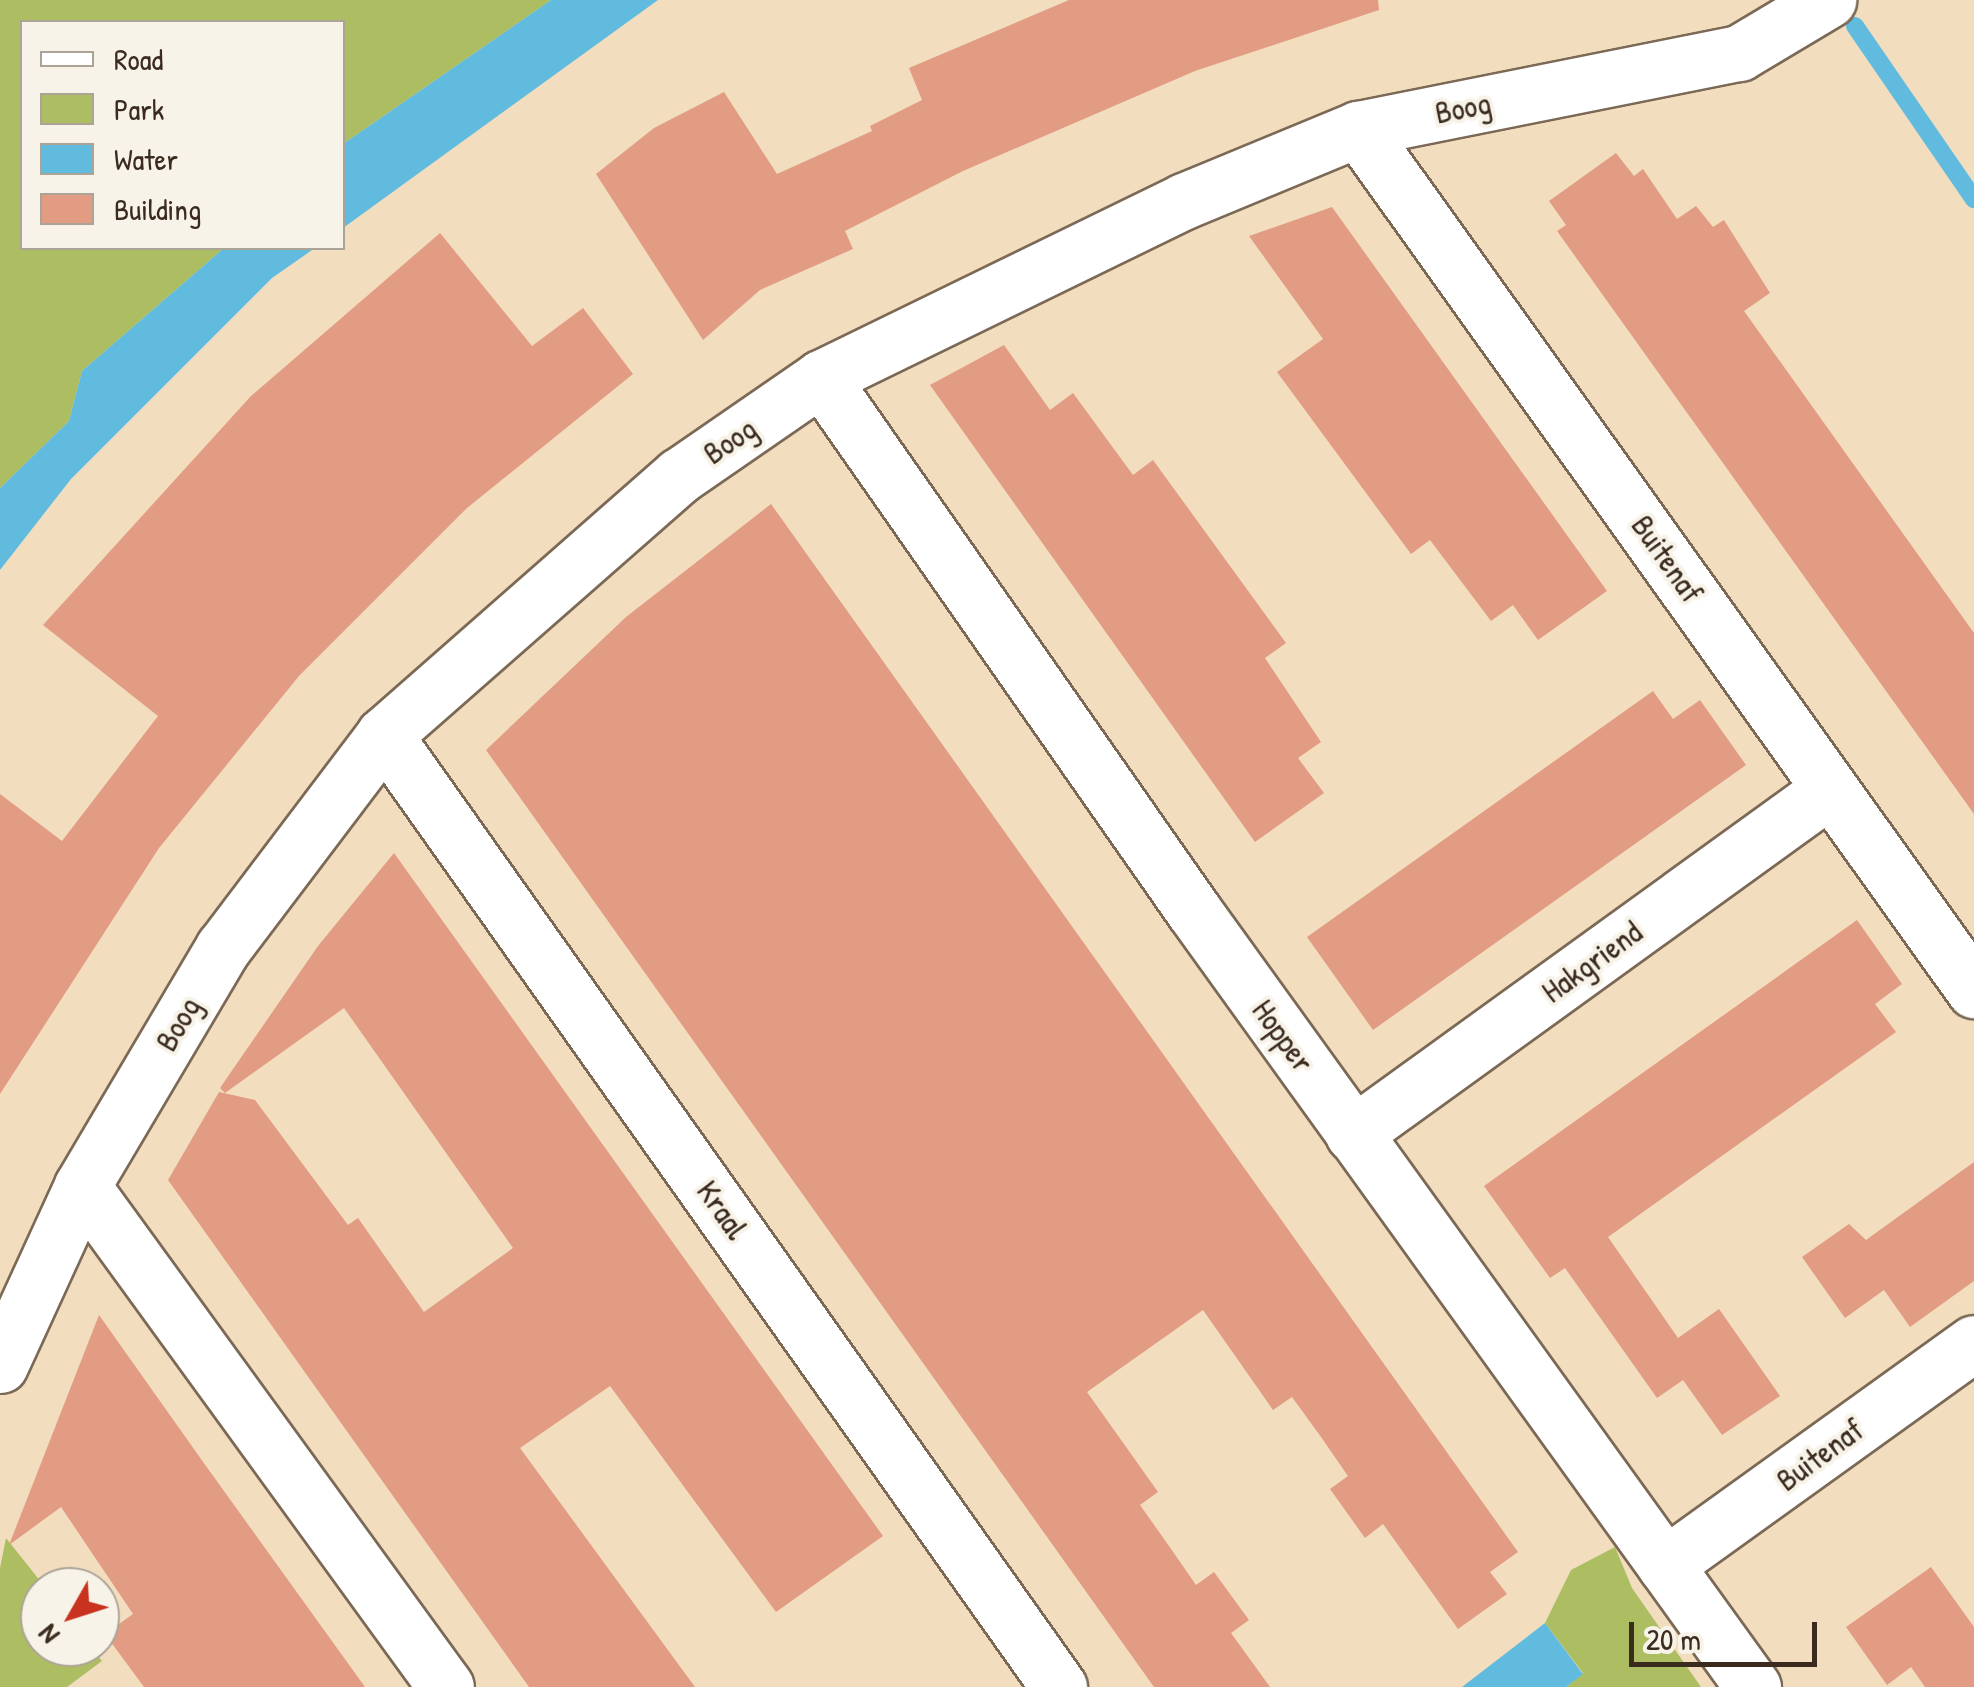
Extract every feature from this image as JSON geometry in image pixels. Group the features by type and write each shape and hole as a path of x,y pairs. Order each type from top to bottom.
{"street":[{"name":"Boog","path":"0,1365 82,1186 223,948 384,735 679,476 821,378 1184,201 1358,129 1739,53 1828,0"},
{"name":"Buitenaf","path":"1358,129 1974,990"},
{"name":"Hopper","path":"821,378 1353,1134 1753,1687"},
{"name":"Kraal","path":"384,735 1059,1687"},
{"name":"Hakgriend","path":"1353,1134 1829,790"},
{"path":"82,1186 446,1687"},
{"name":"Buitenaf","path":"1665,1565 1974,1343"}],"green space":[{"path":"0,0 551,0 345,143 345,20 20,20 20,250 222,250 82,371 69,421 0,488"},
{"path":"6,1538 29,1567 20,1567 20,1667 94,1667 67,1687 0,1687 0,1568"},
{"path":"1615,1547 1632,1588 1701,1687 1566,1687 1583,1673 1545,1623 1571,1570"}],"water":[{"path":"551,0 658,0 345,227 345,143"},
{"path":"222,250 312,250 272,278 71,479 0,570 0,488 69,421 82,371"},
{"path":"1545,1623 1583,1674 1566,1687 1462,1687"}],"building":[{"path":"1069,0 1378,0 1379,10 1195,71 963,171 845,231 853,249 760,290 703,340 596,174 654,128 724,92 777,174 872,131 870,126 922,100 909,68"},
{"path":"1616,153 1634,176 1643,169 1677,219 1696,206 1713,227 1724,220 1770,293 1744,311 1974,633 1974,814 1557,231 1566,225 1549,201"},
{"path":"1332,207 1607,591 1538,640 1513,605 1491,621 1430,540 1411,554 1277,372 1323,339 1249,236"},
{"path":"440,233 532,346 583,308 633,374 467,508 299,676 159,848 0,1094 0,794 62,841 158,716 43,625 251,396"},
{"path":"1004,345 1050,410 1073,393 1133,475 1153,460 1286,643 1265,658 1321,742 1298,758 1324,793 1255,842 930,385"},
{"path":"771,504 1518,1552 1490,1572 1507,1594 1458,1629 1383,1524 1365,1538 1330,1489 1348,1476 1321,1437 1292,1397 1273,1410 1203,1310 1087,1392 1158,1492 1140,1505 1196,1585 1214,1572 1249,1620 1231,1633 1270,1687 1154,1687 486,750 626,617"},
{"path":"1653,691 1673,719 1700,700 1746,765 1373,1030 1307,937"},
{"path":"394,853 883,1536 776,1612 610,1386 520,1448 695,1687 529,1687 168,1180 219,1092 255,1100 348,1225 358,1218 424,1312 513,1248 344,1008 225,1093 220,1088 318,946"},
{"path":"1857,920 1902,984 1875,1004 1896,1032 1608,1237 1678,1338 1719,1309 1780,1396 1722,1435 1683,1380 1657,1398 1565,1268 1550,1278 1484,1186"},
{"path":"1974,1162 1974,1281 1910,1327 1884,1290 1845,1318 1802,1257 1849,1224 1866,1240"},
{"path":"99,1315 365,1687 144,1687 120,1654 120,1623 133,1614 120,1595 120,1567 101,1567 61,1507 9,1545"},
{"path":"1931,1567 1974,1627 1974,1687 1925,1687 1911,1667 1887,1685 1846,1627"}],"waterway":[{"path":"1855,26 1974,199"}]}
